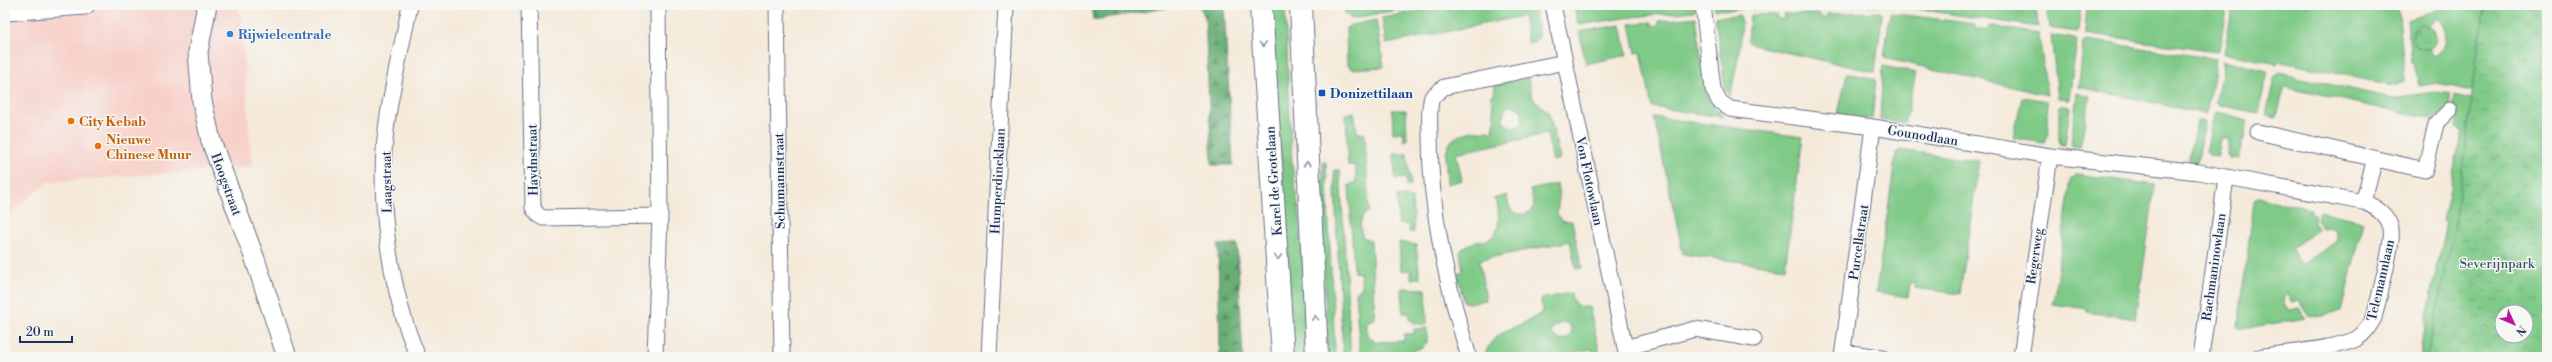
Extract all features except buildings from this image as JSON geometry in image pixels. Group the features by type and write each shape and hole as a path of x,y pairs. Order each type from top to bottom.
{"main road":[{"name":"Karel de Grotelaan","path":"1261,5 1283,357"},
{"path":"1301,5 1308,203 1317,357"}],"street":[{"path":"5,11 86,5"},
{"name":"Hoogstraat","path":"207,5 198,52 202,101 211,141 255,259 287,357"},
{"name":"Laagstraat","path":"410,5 386,130 384,171 388,245 400,300 418,357"},
{"name":"Haydnstraat","path":"529,5 533,208 544,218 660,216"},
{"path":"655,356 660,216 658,5"},
{"name":"Schumannstraat","path":"777,5 782,357"},
{"name":"Humperdincklaan","path":"989,357 1006,5"},
{"name":"Von Flotowlaan","path":"1553,5 1626,352"},
{"name":"Gounodlaan","path":"1703,5 1713,89 1719,101 1730,109 1873,127 2050,156 2199,172 2226,178"},
{"path":"1469,357 1443,261 1436,212 1430,153 1432,97 1444,87 1565,62"},
{"path":"2258,132 2425,170 2436,124 2450,110"},
{"name":"Purcellstraat","path":"1842,354 1873,127"},
{"name":"Regerweg","path":"2021,357 2050,156"},
{"path":"2363,202 2375,159"},
{"name":"Telemannlaan","path":"2226,178 2363,202 2379,211 2391,229 2391,237 2374,318 2370,326 2362,335 2344,343 2259,357"},
{"name":"Rachmaninowlaan","path":"2201,357 2226,178"},
{"path":"1626,352 1695,329 1754,340"},
{"path":"1842,354 1881,357"}],"shaded area":[{"path":"5,5 236,5 241,17 252,167 48,182 5,217"}],"green space":[{"path":"1091,5 1186,5 1093,20"},
{"path":"1194,5 1224,5 1233,165 1212,165 1205,17 1200,7"},
{"path":"1271,5 1285,5 1292,165 1300,218 1309,357 1294,357"},
{"path":"1344,5 1420,5 1351,19 1345,13"},
{"path":"1446,5 1534,5 1539,37 1535,41 1528,43 1523,16 1386,44 1382,18"},
{"path":"1574,5 1694,5 1695,11 1632,17 1578,25"},
{"path":"1714,5 1743,5 1741,9 1715,10"},
{"path":"1749,5 1881,5 1752,9"},
{"path":"1891,5 2036,5 2038,27"},
{"path":"2047,5 2081,5 2078,30 2076,32 2050,28"},
{"path":"2087,5 2227,5 2219,50 2216,52 2085,33"},
{"path":"2233,5 2398,5 2405,81 2397,85 2386,84 2278,61 2277,64 2224,53"},
{"path":"2445,5 2469,7 2496,5 2521,103 2437,83 2419,86 2414,63 2411,63 2407,20 2421,16","holes":["2436,18 2444,28 2446,38 2445,43 2433,56 2428,48 2413,41 2413,32 2416,29 2429,26"]},
{"name":"Severijnpark","path":"2484,5 2547,5 2547,357 2427,357 2455,224"},
{"path":"1880,12 1882,15 1875,72 1753,45 1748,42 1750,15 1777,15 1777,19 1784,19 1784,14 1820,14 1820,18 1827,18 1827,14"},
{"path":"1890,13 1975,24 1975,28 1988,30 1989,26 2039,34 2047,95 1884,58"},
{"path":"1739,15 1742,29 1741,41 1730,97 1725,88 1715,17"},
{"path":"1696,17 1706,94 1710,103 1723,117 1652,107 1641,52 1636,53 1630,24 1652,22 1652,26 1659,25 1659,21"},
{"path":"1376,20 1384,67 1351,69 1347,64 1346,28 1351,25"},
{"path":"1621,25 1627,55 1586,64 1579,32"},
{"path":"2424,25 2432,29 2436,37 2432,45 2424,49 2416,45 2412,37 2416,29"},
{"path":"2051,35 2075,39 2077,41 2069,99 2058,98"},
{"path":"2087,40 2216,59 2206,114 2079,87 2083,43"},
{"path":"2223,61 2268,71 2258,113 2219,105 2216,102"},
{"path":"1883,66 1916,73 1905,123 1880,120"},
{"path":"1847,73 1876,79 1872,119 1838,114"},
{"path":"2279,73 2392,98 2436,92 2451,94 2449,107 2433,120 2284,87 2277,117 2266,115 2274,79"},
{"path":"1528,78 1533,98 1549,113 1560,159 1553,161 1547,134 1456,153 1462,180 1447,184 1446,157 1447,149 1450,143 1455,138 1463,134 1474,131 1493,130 1495,121 1491,96 1494,95 1495,85","holes":["1513,105 1521,110 1523,120 1519,126 1515,127 1506,125 1503,121 1504,112 1508,106"]},
{"path":"2077,93 2090,97 2080,147 2072,146 2071,143"},
{"path":"2455,95 2520,111 2470,357 2419,357 2446,222 2443,221 2462,131 2455,128 2458,110 2453,108"},
{"path":"2022,97 2047,101 2049,134 2044,143 2013,138"},
{"path":"2063,105 2069,106 2070,108 2065,145 2061,145 2059,140 2059,107"},
{"path":"1392,110 1406,110 1407,140 1404,141 1403,132 1393,133"},
{"path":"1354,112 1357,132 1365,134 1369,211 1363,216 1361,230 1363,237 1371,241 1375,318 1367,322 1367,336 1376,342 1404,341 1404,334 1414,334 1414,329 1427,328 1427,343 1422,348 1412,351 1413,357 1361,357 1360,354 1355,292 1360,290 1362,286 1360,273 1354,272 1349,185 1356,182 1356,169 1353,165 1348,165 1346,114"},
{"path":"2217,112 2248,120 2239,159 2229,158 2229,155 2227,155 2229,139 2221,138 2218,156 2209,155 2206,152 2214,114"},
{"path":"1654,117 1803,137 1785,268 1683,254"},
{"path":"2197,120 2205,122 2197,163 2188,162"},
{"path":"1900,150 1979,161 1960,294 1915,288 1916,283 1910,283 1908,297 1876,292 1896,153"},
{"path":"1394,153 1407,154 1411,186 1406,187 1406,178 1395,179"},
{"path":"1323,162 1326,162 1335,357 1328,357 1322,228"},
{"path":"1334,170 1340,170 1351,357 1343,357"},
{"path":"2076,174 2155,185 2136,319 2087,312 2087,309 2053,304 2071,179"},
{"path":"1557,184 1559,197 1557,214 1563,221 1572,221 1582,268 1576,269 1570,241 1479,260 1486,300 1469,303 1464,302 1457,273 1463,271 1460,252 1466,246 1487,240 1493,236 1497,230 1499,219 1497,202 1493,199 1507,195 1509,205 1512,210 1517,214 1524,214 1530,211 1534,206 1530,190"},
{"path":"1397,196 1412,198 1414,232 1409,232 1408,224 1398,224"},
{"path":"2259,198 2310,209 2309,212 2314,213 2313,221 2319,230 2291,248 2302,265 2337,241 2335,230 2330,227 2322,228 2317,220 2319,211 2363,221 2342,311 2309,317 2299,301 2291,302 2287,292 2283,299 2285,307 2290,310 2299,308 2305,318 2242,329 2238,327 2254,202"},
{"path":"1399,242 1416,245 1420,278 1411,279 1411,270 1401,271"},
{"path":"1237,244 1243,357 1220,357 1218,245"},
{"path":"1402,288 1426,289 1427,324 1414,324 1414,320 1410,321 1409,313 1403,313"},
{"path":"1571,293 1574,303 1582,307 1589,307 1601,357 1594,357 1592,349 1552,357 1485,357 1493,340 1508,330 1526,322 1542,312 1541,299","holes":["1562,322 1569,324 1572,331 1568,338 1559,340 1552,334 1553,328"]}],"place":[{"name":"Rijwielcentrale","path":"230,34"},
{"name":"Donizettilaan","path":"1322,93"},
{"name":"City Kebab","path":"71,121"},
{"name":"Nieuwe Chinese Muur","path":"98,146"}]}
